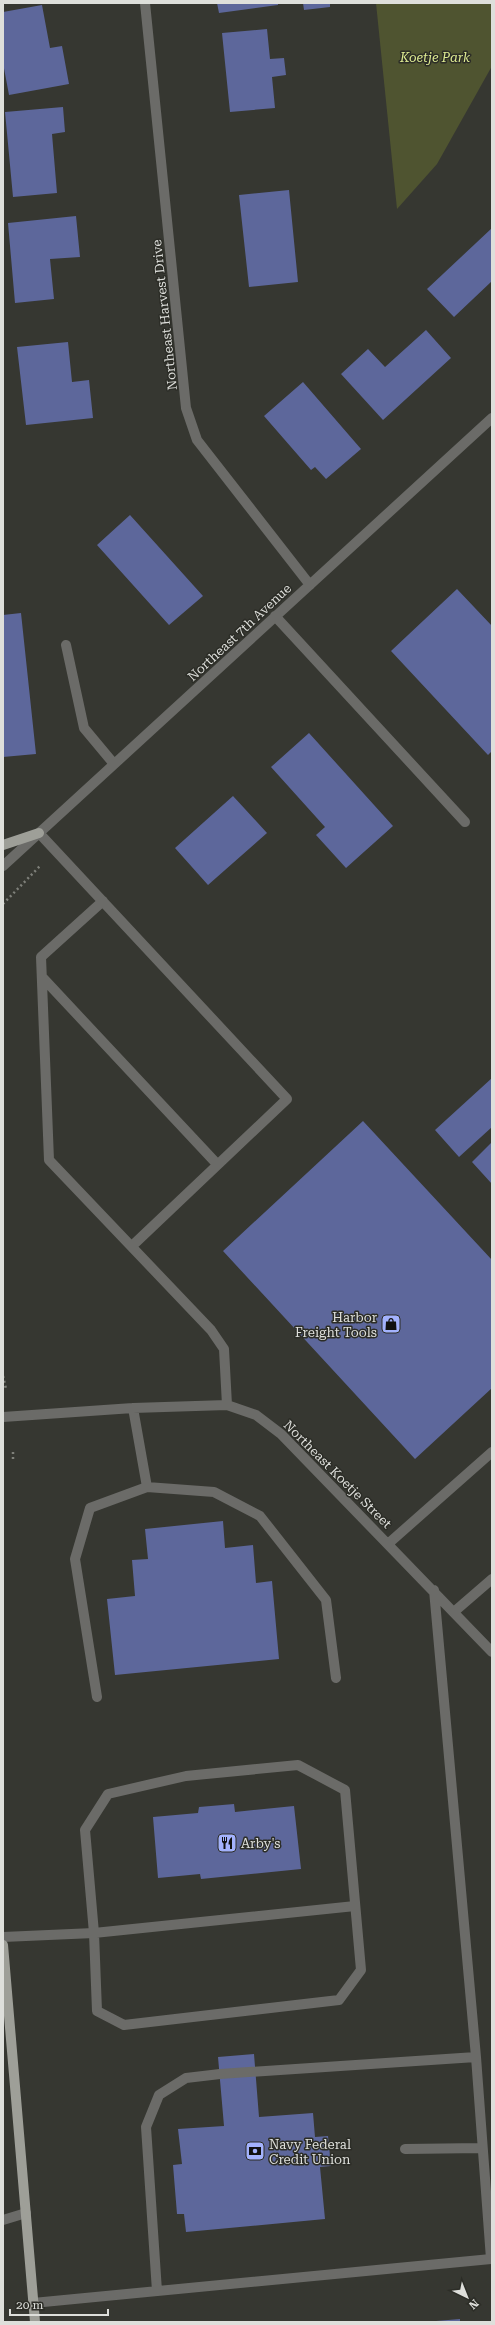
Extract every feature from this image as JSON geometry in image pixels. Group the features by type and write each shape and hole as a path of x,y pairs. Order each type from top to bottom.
{"main road":[{"path":"3,846 39,833"},
{"path":"3,1945 6,2024 26,2213 35,2322"}],"street":[{"name":"Northeast Harvest Drive","path":"145,3 186,408 197,440 310,585"},
{"name":"Northeast 7th Avenue","path":"3,866 492,418"},
{"path":"276,616 465,822"},
{"path":"66,645 84,728 114,764"},
{"path":"39,833 287,1099 132,1246"},
{"path":"102,901 41,957 49,1160 211,1330 224,1348 227,1405"},
{"path":"43,978 217,1164"},
{"name":"Northeast Koetje Street","path":"3,1417 133,1408 227,1405 256,1415 281,1434 455,1611 492,1652"},
{"path":"133,1408 147,1487"},
{"path":"389,1543 492,1452"},
{"path":"97,1697 75,1559 90,1508 147,1487 214,1492 260,1516 326,1600 336,1678"},
{"path":"455,1611 492,1578"},
{"path":"33,2303 491,2259 476,2057 434,1590"},
{"path":"298,1765 345,1790 361,1970 339,2000 124,2025 97,2011 94,1933 85,1830 108,1794 186,1776 298,1765"},
{"path":"3,1937 94,1933 355,1906"},
{"path":"157,2291 146,2127 159,2095 186,2078 220,2074 476,2057"},
{"path":"406,2149 482,2148"},
{"path":"3,2220 26,2213"}],"path":[{"path":"3,1376 6,1389"},
{"path":"13,1452 13,1458"}],"green space":[{"name":"Koetje Park","path":"376,3 492,3 492,66 437,164 397,209"}],"building":[{"path":"217,3 278,3 278,5 219,13"},
{"path":"303,3 330,3 330,7 304,10"},
{"path":"42,5 50,48 62,46 69,84 9,95 3,63 3,12"},
{"path":"267,29 270,59 284,58 286,75 272,77 275,108 230,112 222,33"},
{"path":"63,107 65,132 52,134 57,193 13,197 5,112"},
{"path":"289,190 298,282 249,287 239,195"},
{"path":"76,216 80,257 50,259 54,299 15,303 8,223"},
{"path":"492,228 492,281 454,317 427,289"},
{"path":"426,330 451,358 383,420 341,374 368,349 385,367"},
{"path":"68,342 72,382 89,380 93,418 26,425 17,347"},
{"path":"303,382 361,449 326,479 315,467 311,470 264,416"},
{"path":"130,515 203,596 169,625 97,545"},
{"path":"457,589 492,626 492,751 488,755 391,651"},
{"path":"21,613 36,754 3,757 3,615"},
{"path":"309,733 393,826 346,868 316,835 325,827 271,767"},
{"path":"233,796 267,833 208,885 175,848"},
{"path":"492,1078 492,1127 459,1157 435,1130"},
{"name":"Harbor Freight Tools","path":"363,1121 492,1260 492,1388 415,1459 223,1251"},
{"path":"492,1142 492,1184 472,1162"},
{"path":"223,1521 225,1548 253,1545 256,1583 272,1581 279,1659 115,1675 107,1599 135,1596 132,1560 148,1559 145,1529"},
{"name":"Arby's","path":"234,1804 235,1812 294,1806 301,1869 201,1879 200,1874 158,1878 153,1817 198,1813 199,1807"},
{"name":"Navy Federal Credit Union","path":"254,2054 259,2117 313,2113 315,2137 328,2136 331,2166 320,2167 325,2219 186,2232 184,2214 177,2214 173,2165 182,2164 178,2129 224,2126 218,2057"},
{"path":"460,2319 460,2322 436,2322 436,2321"}],"place":[{"name":"Harbor Freight Tools","path":"391,1324"},
{"name":"Arby's","path":"227,1843"},
{"name":"Navy Federal Credit Union","path":"255,2151"}]}
